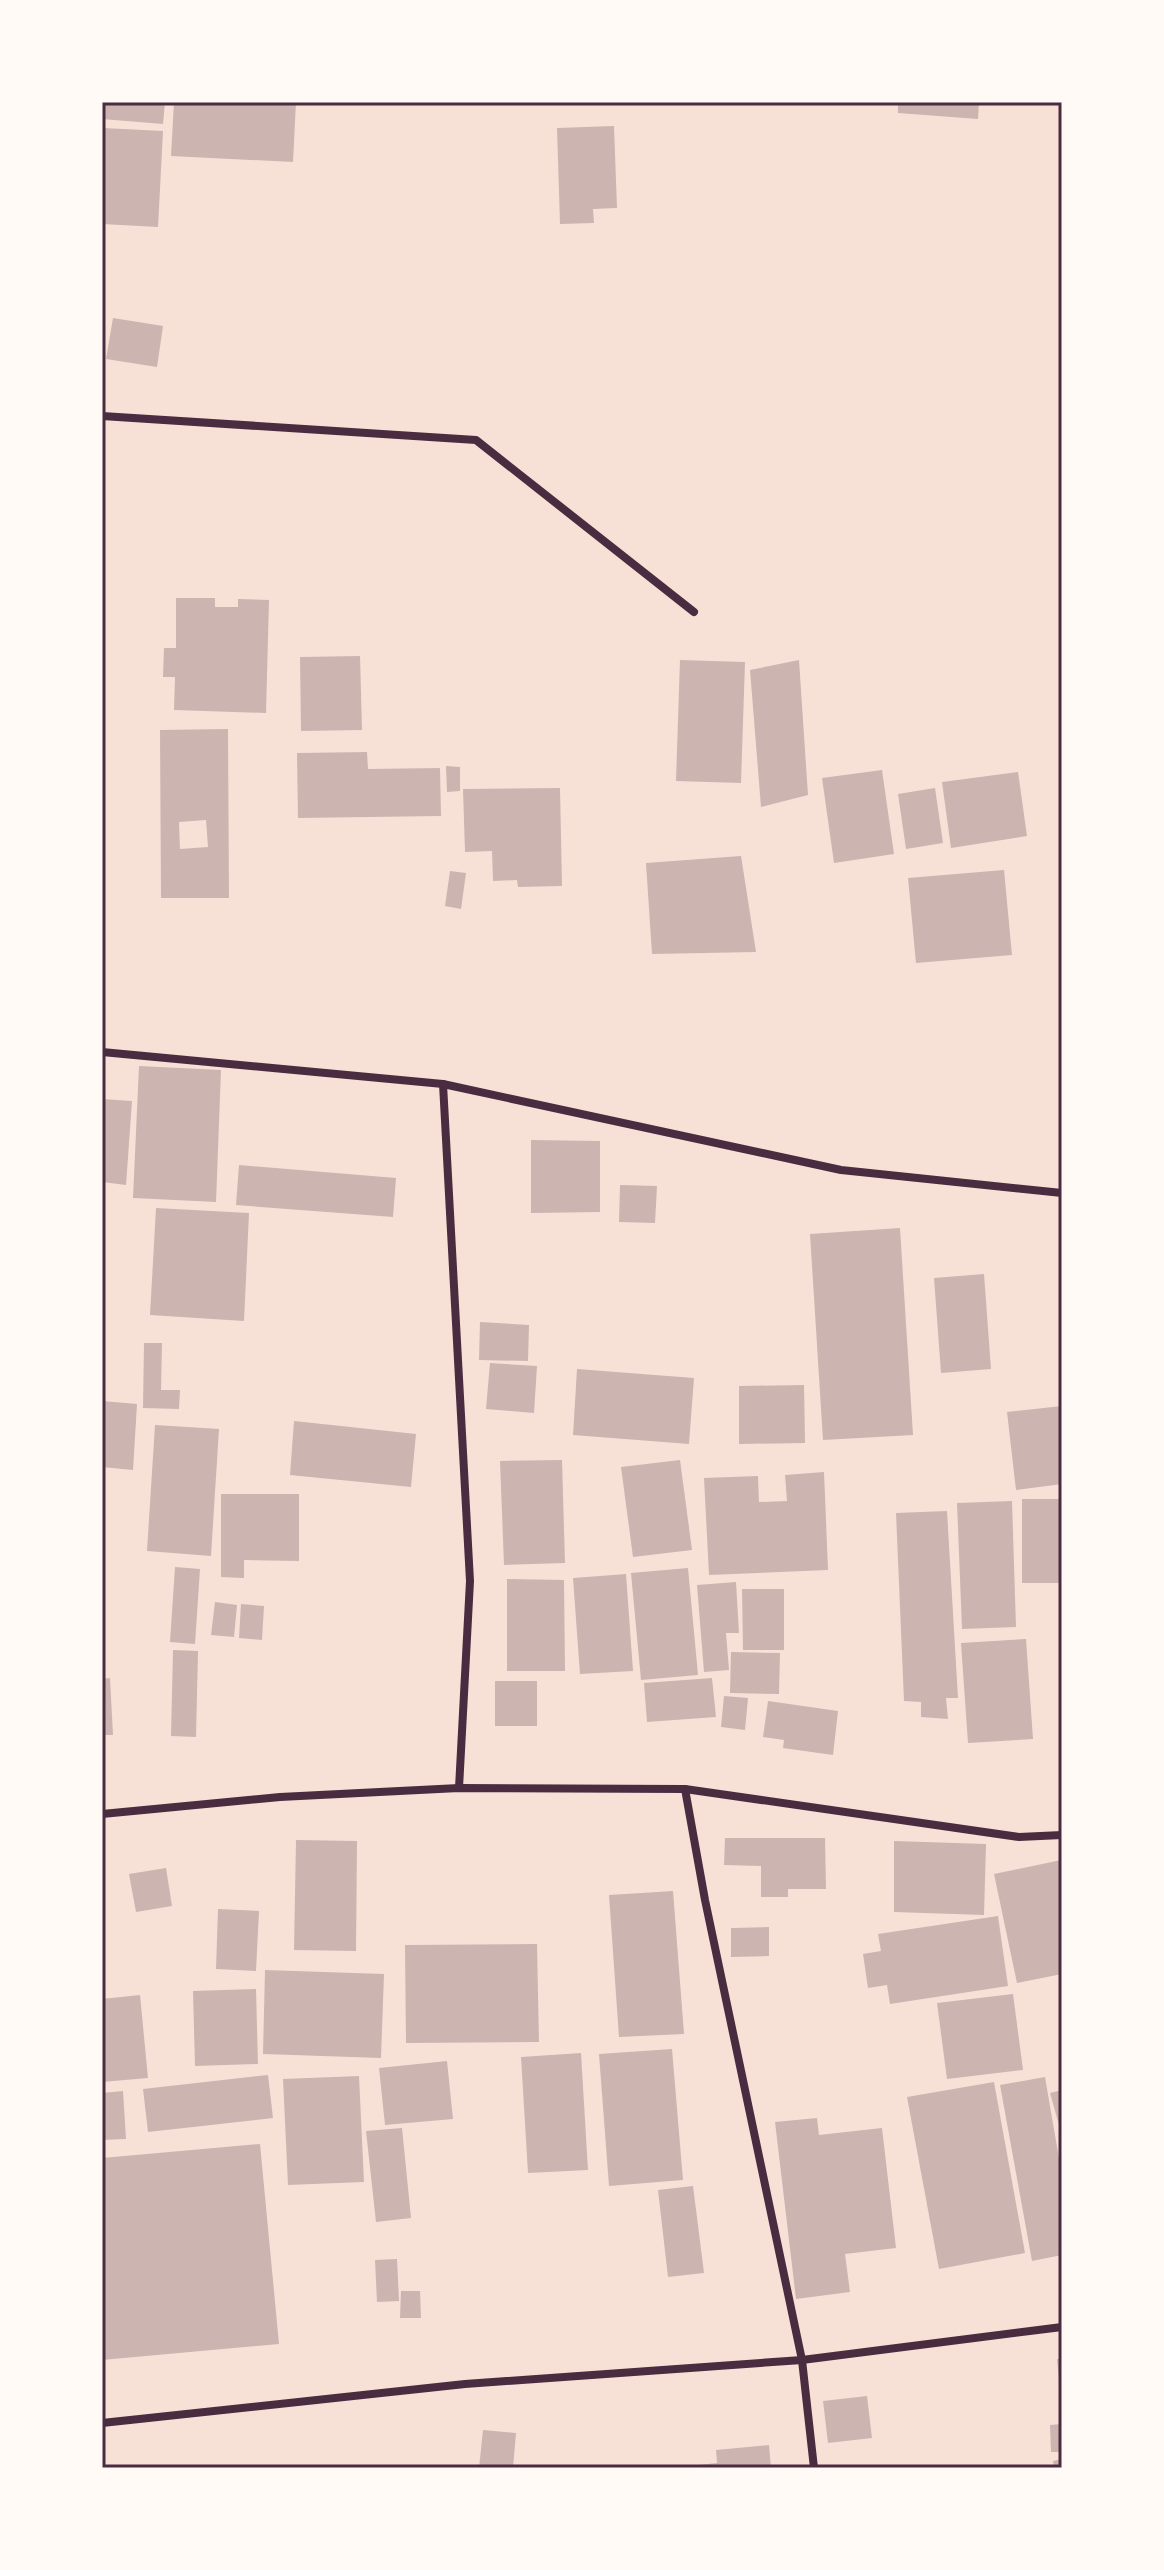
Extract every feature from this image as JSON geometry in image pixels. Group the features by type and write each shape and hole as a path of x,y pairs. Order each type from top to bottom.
{"street":[{"path":"102,416 476,440 694,612"},
{"path":"102,1052 443,1084 841,1170 1062,1193"},
{"path":"443,1084 470,1581 459,1788"},
{"path":"102,1814 280,1797 459,1788 685,1789 1019,1837 1062,1835"},
{"path":"685,1789 705,1900 802,2360 814,2468"},
{"path":"102,2423 465,2384 802,2360 1062,2327"}],"building":[{"path":"102,102 165,102 163,124 102,119"},
{"path":"174,102 296,102 293,162 171,156"},
{"path":"898,102 979,102 978,119 898,113"},
{"path":"614,126 617,208 593,209 594,223 560,224 557,128"},
{"path":"103,128 163,131 158,227 102,224"},
{"path":"113,318 163,326 157,367 106,359"},
{"path":"176,598 215,598 215,607 238,607 238,599 269,600 266,713 174,710 175,677 163,677 164,648 176,648"},
{"path":"360,656 362,730 301,731 300,657"},
{"path":"680,660 745,662 741,783 676,781"},
{"path":"799,660 808,795 761,807 750,670"},
{"path":"228,729 229,898 161,898 160,730","holes":["206,820 208,847 180,849 179,822"]},
{"path":"367,752 368,769 440,768 441,816 298,818 297,753"},
{"path":"446,766 460,767 460,791 447,792"},
{"path":"882,770 894,854 834,863 822,778"},
{"path":"1018,772 1027,836 951,848 942,782"},
{"path":"560,788 562,886 518,887 517,880 493,881 492,851 465,852 463,789"},
{"path":"935,788 943,843 906,849 898,794"},
{"path":"741,856 756,952 652,954 646,863"},
{"path":"1004,870 1012,955 916,963 908,878"},
{"path":"450,871 466,873 461,909 445,906"},
{"path":"139,1066 221,1070 216,1202 133,1198"},
{"path":"102,1099 132,1101 126,1185 102,1182"},
{"path":"531,1140 600,1141 600,1212 531,1213"},
{"path":"239,1165 396,1178 393,1217 236,1205"},
{"path":"620,1185 657,1186 655,1223 619,1222"},
{"path":"156,1208 249,1213 244,1321 150,1315"},
{"path":"900,1228 913,1435 823,1440 810,1234"},
{"path":"984,1274 991,1369 941,1373 934,1278"},
{"path":"480,1322 529,1325 528,1361 479,1360"},
{"path":"144,1343 162,1343 161,1390 180,1390 179,1409 143,1408"},
{"path":"490,1363 537,1366 534,1413 486,1409"},
{"path":"577,1369 694,1378 689,1444 573,1435"},
{"path":"804,1385 805,1443 739,1444 739,1386"},
{"path":"102,1401 137,1404 133,1470 102,1467"},
{"path":"1062,1406 1062,1484 1016,1490 1007,1412"},
{"path":"294,1421 416,1434 411,1487 290,1475"},
{"path":"155,1425 219,1429 211,1556 147,1551"},
{"path":"562,1460 565,1563 504,1565 500,1461"},
{"path":"680,1460 692,1550 633,1557 621,1467"},
{"path":"824,1472 828,1570 709,1575 704,1478 758,1476 759,1502 787,1501 785,1475"},
{"path":"221,1494 299,1494 299,1561 244,1560 244,1578 221,1577"},
{"path":"1022,1499 1062,1499 1062,1583 1022,1583"},
{"path":"1012,1501 1016,1627 962,1629 957,1503"},
{"path":"947,1511 958,1698 946,1698 948,1719 921,1717 921,1702 904,1701 896,1513"},
{"path":"175,1567 200,1569 195,1644 170,1642"},
{"path":"688,1568 698,1675 641,1680 631,1573"},
{"path":"626,1574 633,1671 580,1674 573,1578"},
{"path":"507,1579 564,1580 565,1671 507,1671"},
{"path":"736,1582 739,1633 726,1633 729,1670 704,1672 697,1585"},
{"path":"742,1589 784,1589 784,1650 743,1650"},
{"path":"215,1602 237,1605 234,1637 211,1635"},
{"path":"241,1604 264,1606 262,1640 239,1638"},
{"path":"1026,1639 1033,1739 968,1743 961,1643"},
{"path":"173,1650 198,1651 196,1737 171,1736"},
{"path":"731,1652 780,1653 779,1694 730,1693"},
{"path":"110,1678 113,1735 102,1735 102,1679"},
{"path":"712,1678 716,1717 647,1722 644,1683"},
{"path":"495,1681 537,1681 537,1726 495,1726"},
{"path":"724,1696 748,1698 745,1730 721,1727"},
{"path":"768,1701 838,1711 833,1755 783,1748 784,1740 763,1737"},
{"path":"725,1838 825,1838 826,1889 788,1889 788,1897 761,1897 761,1866 724,1865"},
{"path":"296,1840 357,1841 356,1951 294,1950"},
{"path":"894,1841 986,1844 984,1915 894,1912"},
{"path":"1061,1860 1062,1974 1017,1983 994,1874"},
{"path":"166,1868 172,1906 136,1912 129,1874"},
{"path":"673,1891 684,2034 619,2037 609,1895"},
{"path":"218,1909 259,1911 256,1971 216,1969"},
{"path":"998,1916 1008,1986 890,2004 887,1985 868,1988 863,1954 881,1951 878,1934"},
{"path":"769,1927 769,1956 731,1957 731,1928"},
{"path":"537,1944 539,2042 406,2043 405,1945"},
{"path":"265,1970 384,1974 381,2058 263,2054"},
{"path":"256,1989 258,2064 195,2066 193,1991"},
{"path":"1013,1994 1023,2070 947,2079 937,2003"},
{"path":"140,1995 148,2078 102,2082 102,1999"},
{"path":"672,2049 683,2180 609,2186 599,2054"},
{"path":"581,2053 588,2170 528,2173 521,2057"},
{"path":"447,2061 453,2119 385,2125 379,2068"},
{"path":"268,2075 273,2118 148,2132 143,2089"},
{"path":"359,2076 364,2182 288,2185 283,2079"},
{"path":"1045,2077 1062,2176 1062,2255 1032,2261 1000,2085"},
{"path":"994,2082 1025,2253 939,2269 907,2097"},
{"path":"1062,2090 1062,2132 1061,2132 1050,2093"},
{"path":"123,2091 126,2139 102,2140 102,2093"},
{"path":"817,2118 819,2135 882,2128 896,2248 845,2254 850,2292 796,2299 775,2122"},
{"path":"402,2128 411,2218 376,2222 366,2131"},
{"path":"260,2144 279,2344 102,2360 102,2158"},
{"path":"693,2186 704,2273 668,2277 658,2190"},
{"path":"397,2259 399,2301 377,2302 375,2260"},
{"path":"401,2291 420,2291 421,2318 400,2318"},
{"path":"1057,2359 1062,2359 1062,2390 1060,2390"},
{"path":"867,2396 872,2438 828,2443 823,2401"},
{"path":"1062,2424 1062,2452 1051,2452 1050,2425"},
{"path":"483,2430 516,2433 513,2468 479,2468"},
{"path":"769,2445 771,2468 689,2468 717,2463 716,2450"},
{"path":"1062,2459 1062,2468 1054,2468 1053,2461"}]}
